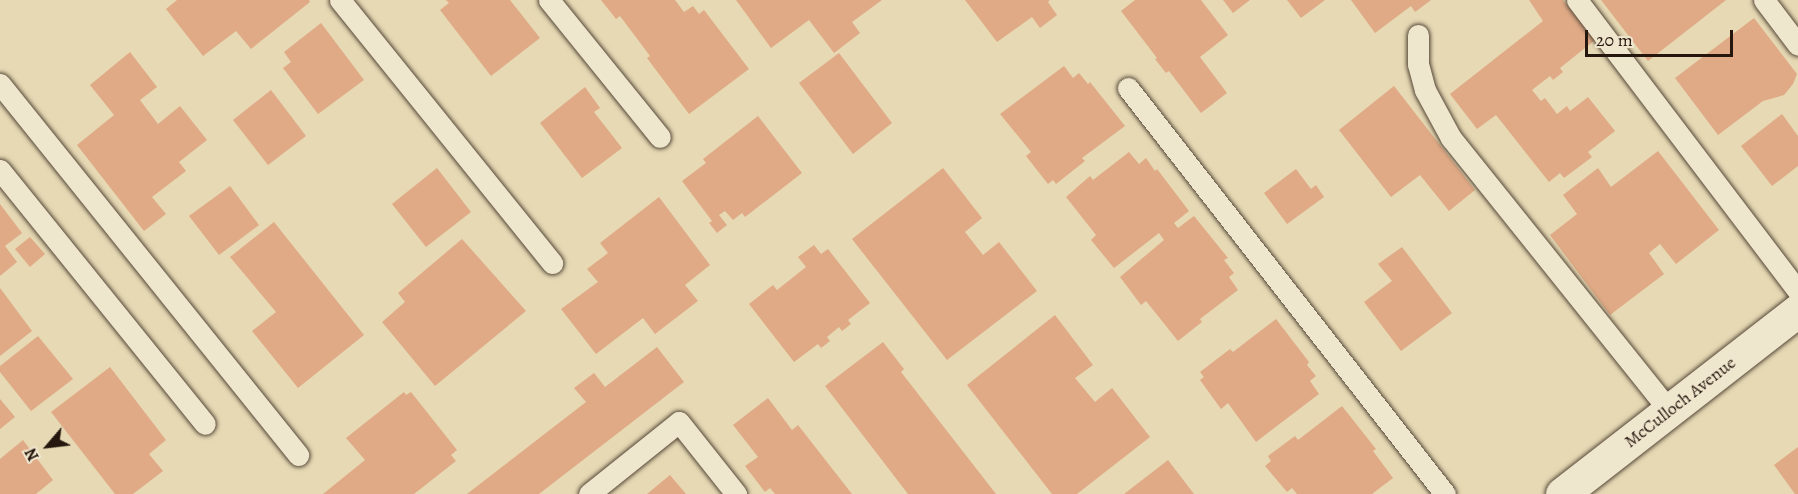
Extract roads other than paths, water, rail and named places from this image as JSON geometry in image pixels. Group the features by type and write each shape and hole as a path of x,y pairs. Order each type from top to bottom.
{"street":[{"name":"McCulloch Avenue","path":"1562,494 1798,310"}],"lane":[{"path":"340,0 552,263"},
{"path":"549,0 660,137"},
{"path":"1577,0 1798,291"},
{"path":"1764,0 1798,45"},
{"path":"1418,35 1418,64 1425,90 1451,138 1669,410"},
{"path":"0,84 298,455"},
{"path":"1128,88 1444,494"},
{"path":"0,170 205,424"},
{"path":"589,494 679,422 736,494"}]}
